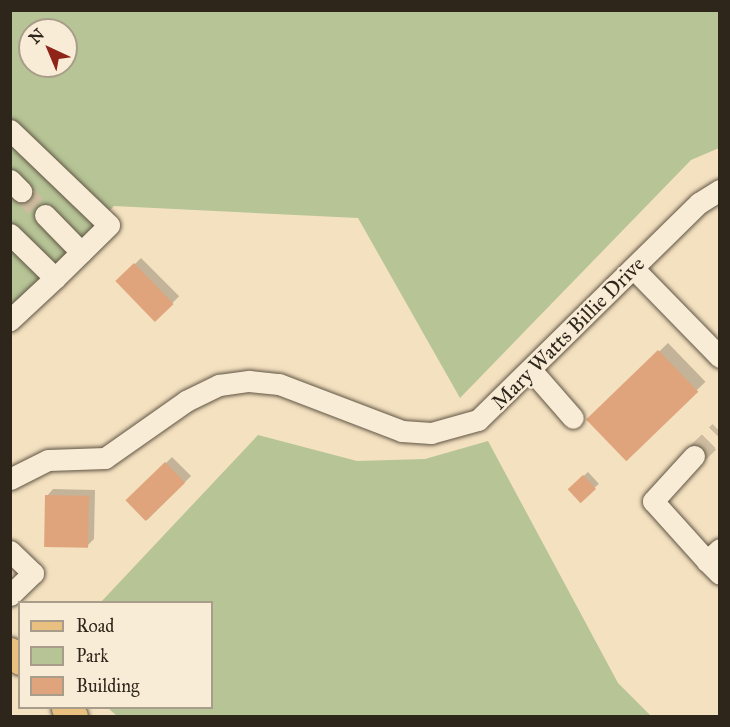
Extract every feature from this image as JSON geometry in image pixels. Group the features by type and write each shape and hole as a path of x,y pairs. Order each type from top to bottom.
{"street":[{"path":"10,130 109,225 10,320"},
{"name":"Mary Watts Billie Drive","path":"10,479 48,460 105,458 162,419 219,386 249,381 279,384 402,431 431,433 478,420 532,371 699,203 720,190"},
{"path":"45,215 81,252"},
{"path":"10,234 55,278"},
{"path":"634,269 720,357"},
{"path":"532,371 573,418"},
{"path":"694,456 653,501 715,561"},
{"path":"10,551 33,573 10,595"}],"green space":[{"path":"11,11 719,11 719,148 691,160 460,398 358,218 114,206 11,310"},
{"path":"258,435 357,461 425,459 488,441 618,683 651,716 117,716 109,709 213,709 213,601 102,601"}],"building":[{"path":"134,263 174,304 155,322 115,281"},
{"path":"658,350 698,392 626,461 586,419"},
{"path":"165,462 185,483 146,521 125,500"},
{"path":"583,475 596,489 581,503 568,489"},
{"path":"45,495 89,496 88,548 44,547"}],"tunnel":[{"path":"21,191 45,215"},
{"path":"694,456 720,431"}]}
